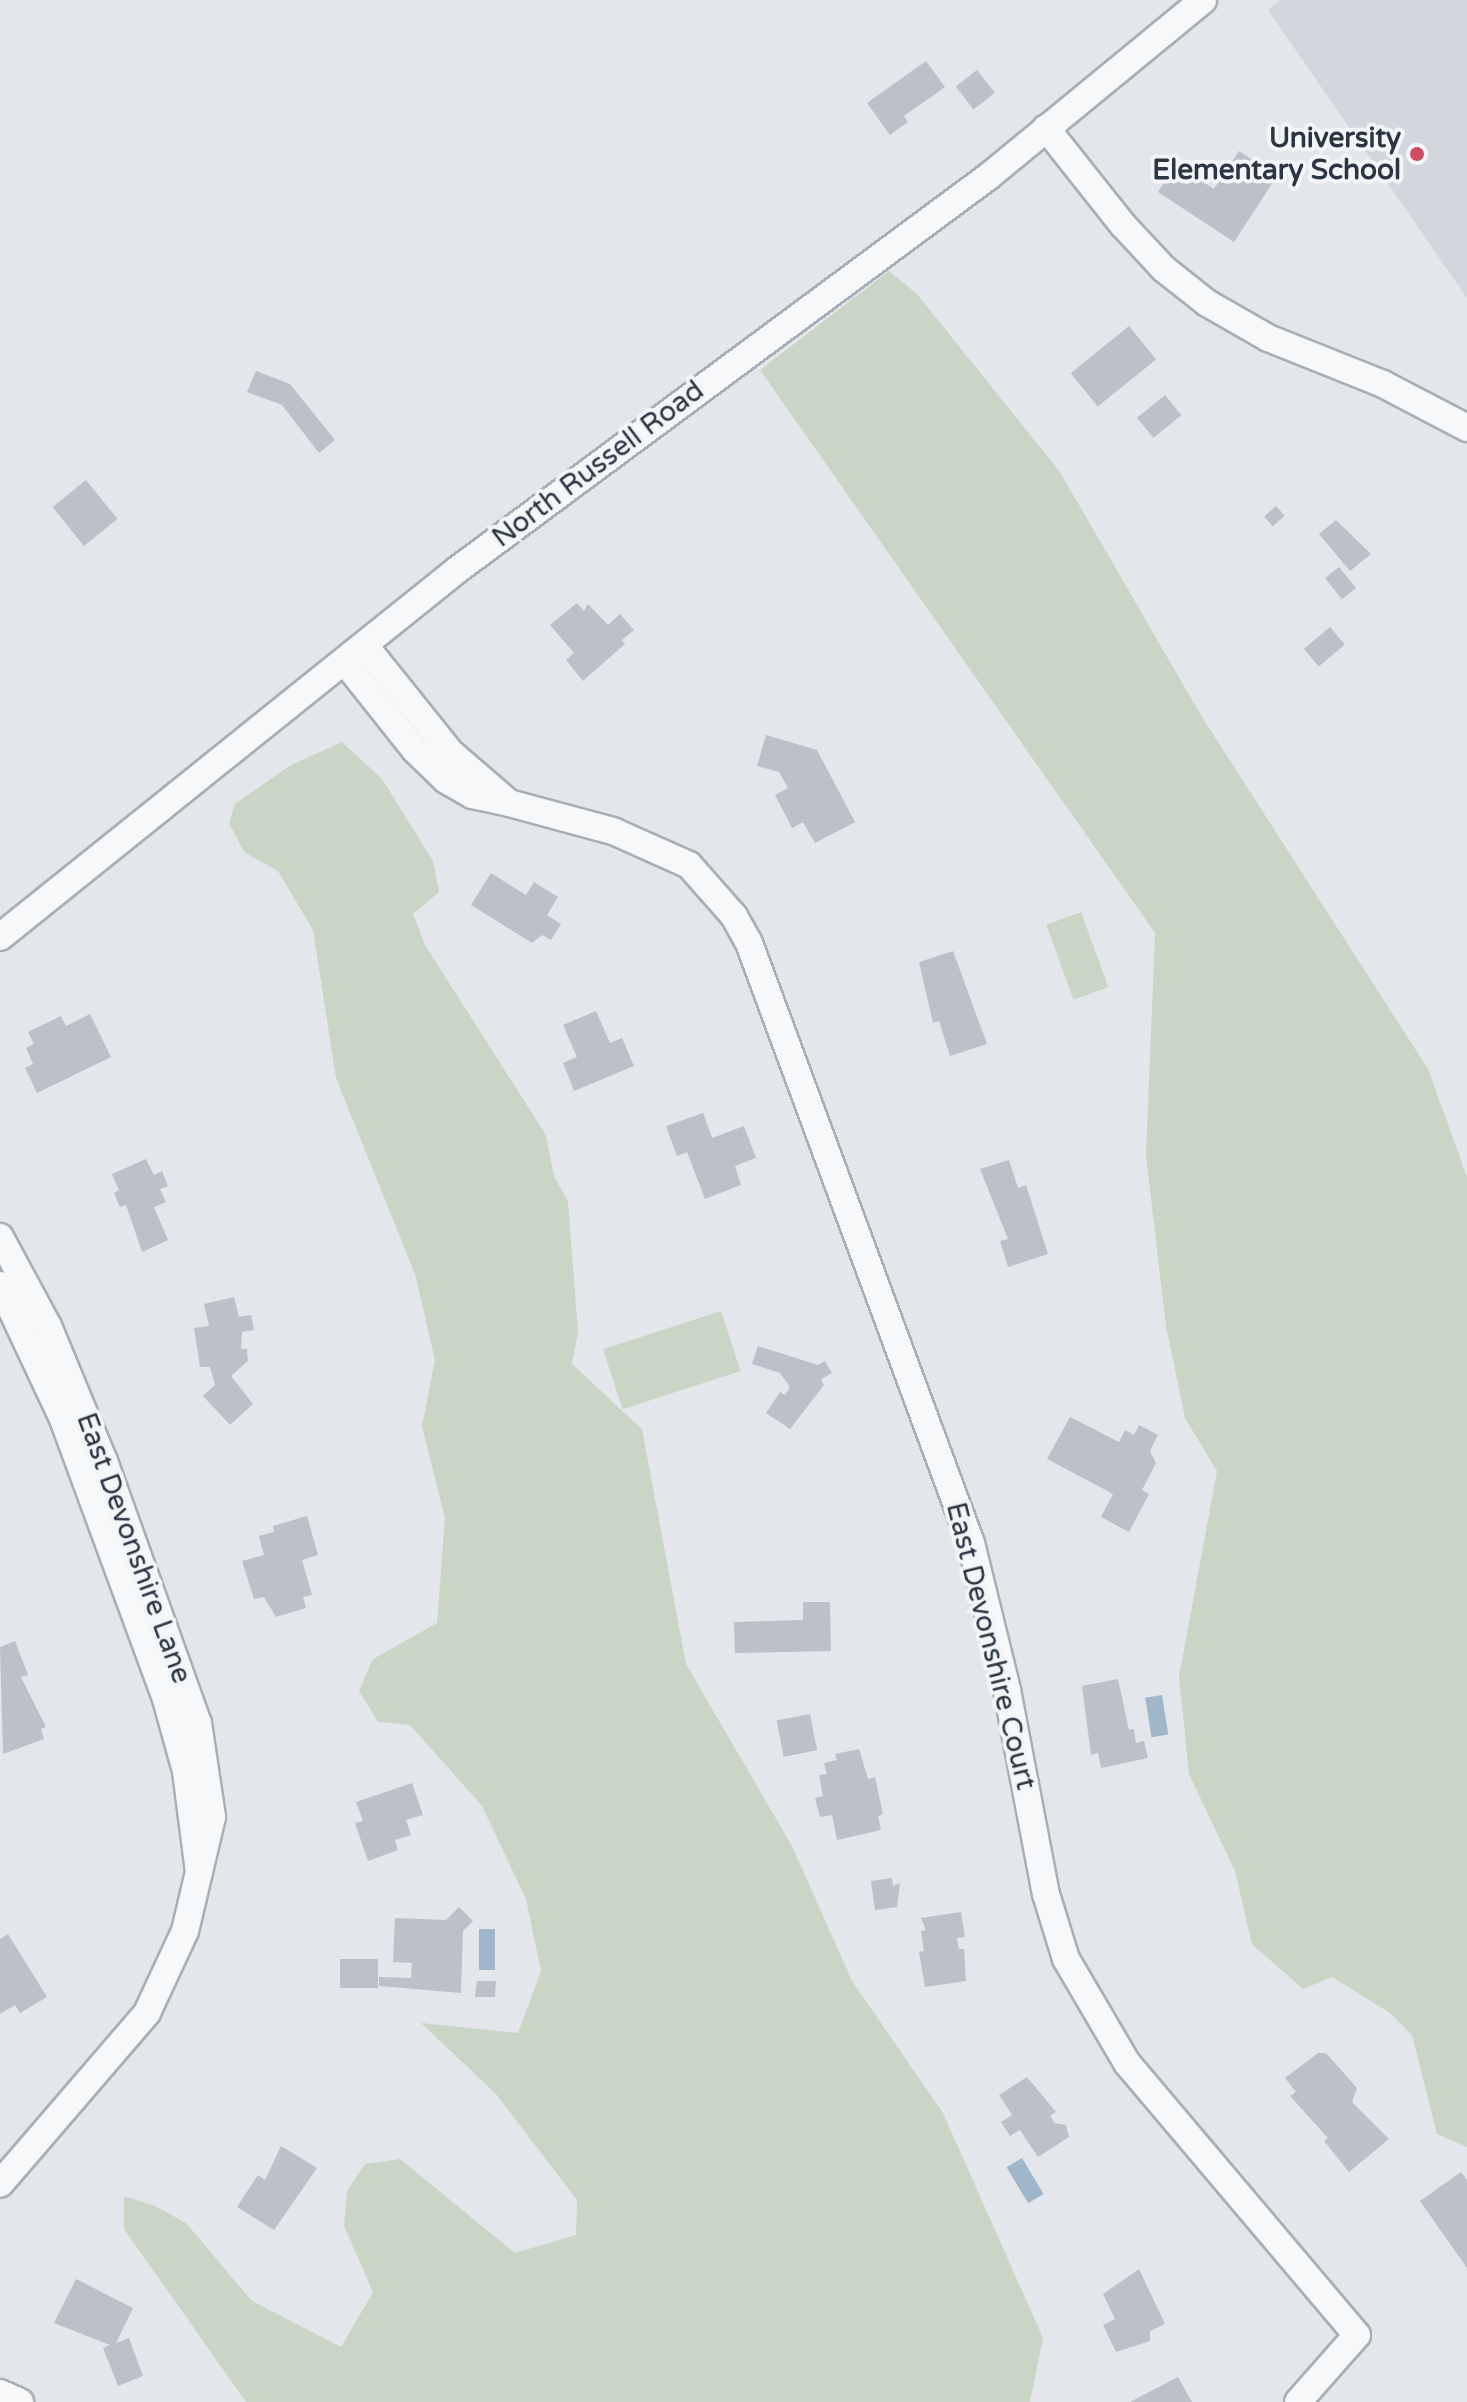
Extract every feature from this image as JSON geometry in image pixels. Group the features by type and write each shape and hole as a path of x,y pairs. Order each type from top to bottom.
{"street":[{"name":"North Russell Road","path":"0,937 538,508 1046,128 1203,0"},
{"path":"1046,128 1123,225 1164,269 1207,303 1268,338 1383,384 1467,428"},
{"name":"East Devonshire Court","path":"355,654 415,750 446,780 472,795 613,831 689,865 734,916 749,943 971,1543 1007,1690 1046,1894 1066,1959 1127,2063 1357,2335 1298,2402"},
{"name":"East Devonshire Lane","path":"0,1237 72,1381 198,1723 212,1817 175,1959 147,2013 0,2184"},
{"name":"East Devonshire Lane","path":"0,1285 63,1419 166,1699 186,1771 199,1872"},
{"path":"0,2393 20,2402"}],"shaded area":[{"name":"University Elementary School","path":"1280,0 1467,0 1467,298 1268,10"}],"green space":[{"path":"889,271 917,294 1060,472 1202,717 1428,1069 1467,1177 1467,2147 1437,2134 1412,2035 1390,2013 1332,1977 1303,1989 1252,1944 1235,1871 1189,1774 1179,1677 1217,1471 1185,1418 1166,1326 1146,1156 1155,933 760,370"},
{"path":"342,742 382,779 433,861 439,892 413,914 425,945 546,1135 554,1176 568,1202 578,1332 572,1364 642,1429 686,1664 792,1846 852,1981 943,2113 1043,2338 1030,2402 246,2402 124,2229 124,2196 155,2206 186,2223 252,2301 341,2347 373,2292 344,2226 347,2191 365,2164 400,2159 515,2253 576,2235 577,2200 496,2094 421,2023 518,2033 541,1971 526,1899 482,1806 410,1725 378,1722 359,1691 373,1659 437,1623 445,1518 422,1426 435,1360 415,1274 336,1078 313,930 278,871 244,852 229,823 235,804 289,766"},
{"path":"1081,912 1108,987 1074,1000 1046,925"},
{"path":"721,1311 740,1371 623,1409 603,1349"}],"water":[{"path":"1162,1695 1168,1735 1151,1737 1145,1698"},
{"path":"479,1929 495,1929 495,1970 479,1970"},
{"path":"1022,2158 1044,2194 1028,2203 1007,2167"}],"building":[{"path":"926,61 945,87 904,116 908,122 890,135 867,103"},
{"path":"977,70 995,93 974,109 956,87"},
{"path":"1239,151 1277,176 1234,242 1158,192 1176,164 1214,189"},
{"path":"1129,326 1156,359 1098,407 1071,373"},
{"path":"256,371 290,384 335,440 319,453 282,405 247,392"},
{"path":"1165,395 1181,415 1153,438 1137,418"},
{"path":"86,480 117,519 84,546 53,507"},
{"path":"1276,506 1285,516 1273,526 1264,517"},
{"path":"1336,520 1371,554 1350,571 1319,534"},
{"path":"1339,567 1356,588 1342,599 1325,578"},
{"path":"577,603 584,611 588,604 608,625 620,614 634,630 622,640 625,644 583,681 566,660 574,653 550,625"},
{"path":"1330,627 1345,645 1319,666 1304,649"},
{"path":"766,735 817,750 855,822 815,843 803,822 792,828 775,795 788,788 779,772 757,766"},
{"path":"491,873 526,895 534,882 558,897 547,915 561,924 551,940 542,935 532,943 471,905"},
{"path":"953,951 987,1044 950,1056 939,1021 933,1023 919,962"},
{"path":"596,1011 610,1043 622,1038 634,1066 574,1091 563,1063 577,1057 563,1025"},
{"path":"90,1014 111,1057 37,1093 25,1068 33,1064 26,1048 34,1044 28,1032 61,1016 66,1026"},
{"path":"703,1113 712,1138 744,1126 756,1158 735,1166 741,1185 705,1199 687,1152 677,1156 666,1126"},
{"path":"146,1159 154,1175 162,1171 168,1186 160,1189 166,1202 154,1207 168,1240 142,1252 126,1205 120,1207 114,1193 119,1190 112,1174"},
{"path":"1009,1160 1018,1188 1026,1185 1048,1254 1008,1267 1000,1241 1008,1239 980,1169"},
{"path":"234,1297 239,1317 251,1315 254,1330 242,1332 241,1349 247,1349 248,1361 231,1376 253,1404 230,1425 203,1396 215,1385 210,1367 200,1367 194,1328 209,1326 204,1304"},
{"path":"758,1346 818,1365 825,1361 832,1373 821,1379 824,1385 790,1429 766,1413 780,1392 785,1395 790,1387 780,1373 752,1364"},
{"path":"1070,1417 1119,1442 1125,1430 1134,1435 1139,1425 1158,1435 1150,1451 1156,1463 1142,1490 1149,1494 1129,1532 1101,1517 1113,1494 1047,1459"},
{"path":"307,1516 318,1555 302,1560 312,1595 303,1597 306,1608 276,1617 264,1597 254,1599 242,1561 264,1555 259,1536 274,1532 273,1526"},
{"path":"803,1602 830,1602 831,1651 735,1653 734,1622 803,1620"},
{"path":"15,1641 28,1675 21,1677 46,1727 41,1729 44,1739 3,1754 0,1647"},
{"path":"1118,1679 1129,1730 1134,1729 1136,1743 1144,1741 1148,1758 1101,1768 1098,1753 1091,1755 1082,1686"},
{"path":"810,1714 817,1750 784,1757 777,1720"},
{"path":"859,1749 868,1779 875,1777 883,1814 878,1816 881,1830 837,1840 832,1815 820,1817 815,1798 823,1796 819,1775 827,1774 824,1763 837,1760 835,1754"},
{"path":"412,1783 423,1815 406,1820 411,1835 395,1840 398,1850 368,1861 355,1823 363,1821 356,1802"},
{"path":"892,1878 893,1886 900,1883 897,1907 875,1910 871,1881"},
{"path":"459,1907 473,1921 463,1931 461,1993 379,1986 379,1977 411,1978 412,1963 393,1962 395,1918 446,1920"},
{"path":"961,1912 965,1937 957,1938 959,1949 964,1949 966,1981 925,1987 919,1952 924,1951 921,1931 926,1930 921,1918"},
{"path":"8,1934 47,1997 20,2013 15,2005 0,2014 0,1939"},
{"path":"340,1959 378,1959 378,1988 340,1988"},
{"path":"477,1981 496,1981 495,1997 475,1997"},
{"path":"1318,2053 1326,2053 1357,2088 1352,2102 1389,2139 1349,2172 1324,2141 1328,2138 1290,2096 1296,2092 1285,2078"},
{"path":"1027,2077 1056,2112 1050,2116 1055,2123 1066,2125 1069,2137 1038,2157 1020,2130 1010,2136 1001,2122 1012,2115 999,2095"},
{"path":"281,2146 317,2168 274,2230 237,2207 258,2175 265,2180"},
{"path":"1461,2172 1467,2180 1467,2268 1420,2201"},
{"path":"1139,2269 1165,2324 1150,2331 1150,2341 1116,2352 1103,2325 1115,2319 1103,2294"},
{"path":"76,2279 133,2308 116,2343 129,2338 143,2376 118,2386 103,2348 110,2345 54,2323"},
{"path":"1178,2377 1192,2402 1130,2402"}],"place":[{"name":"University Elementary School","path":"1417,154"}]}
